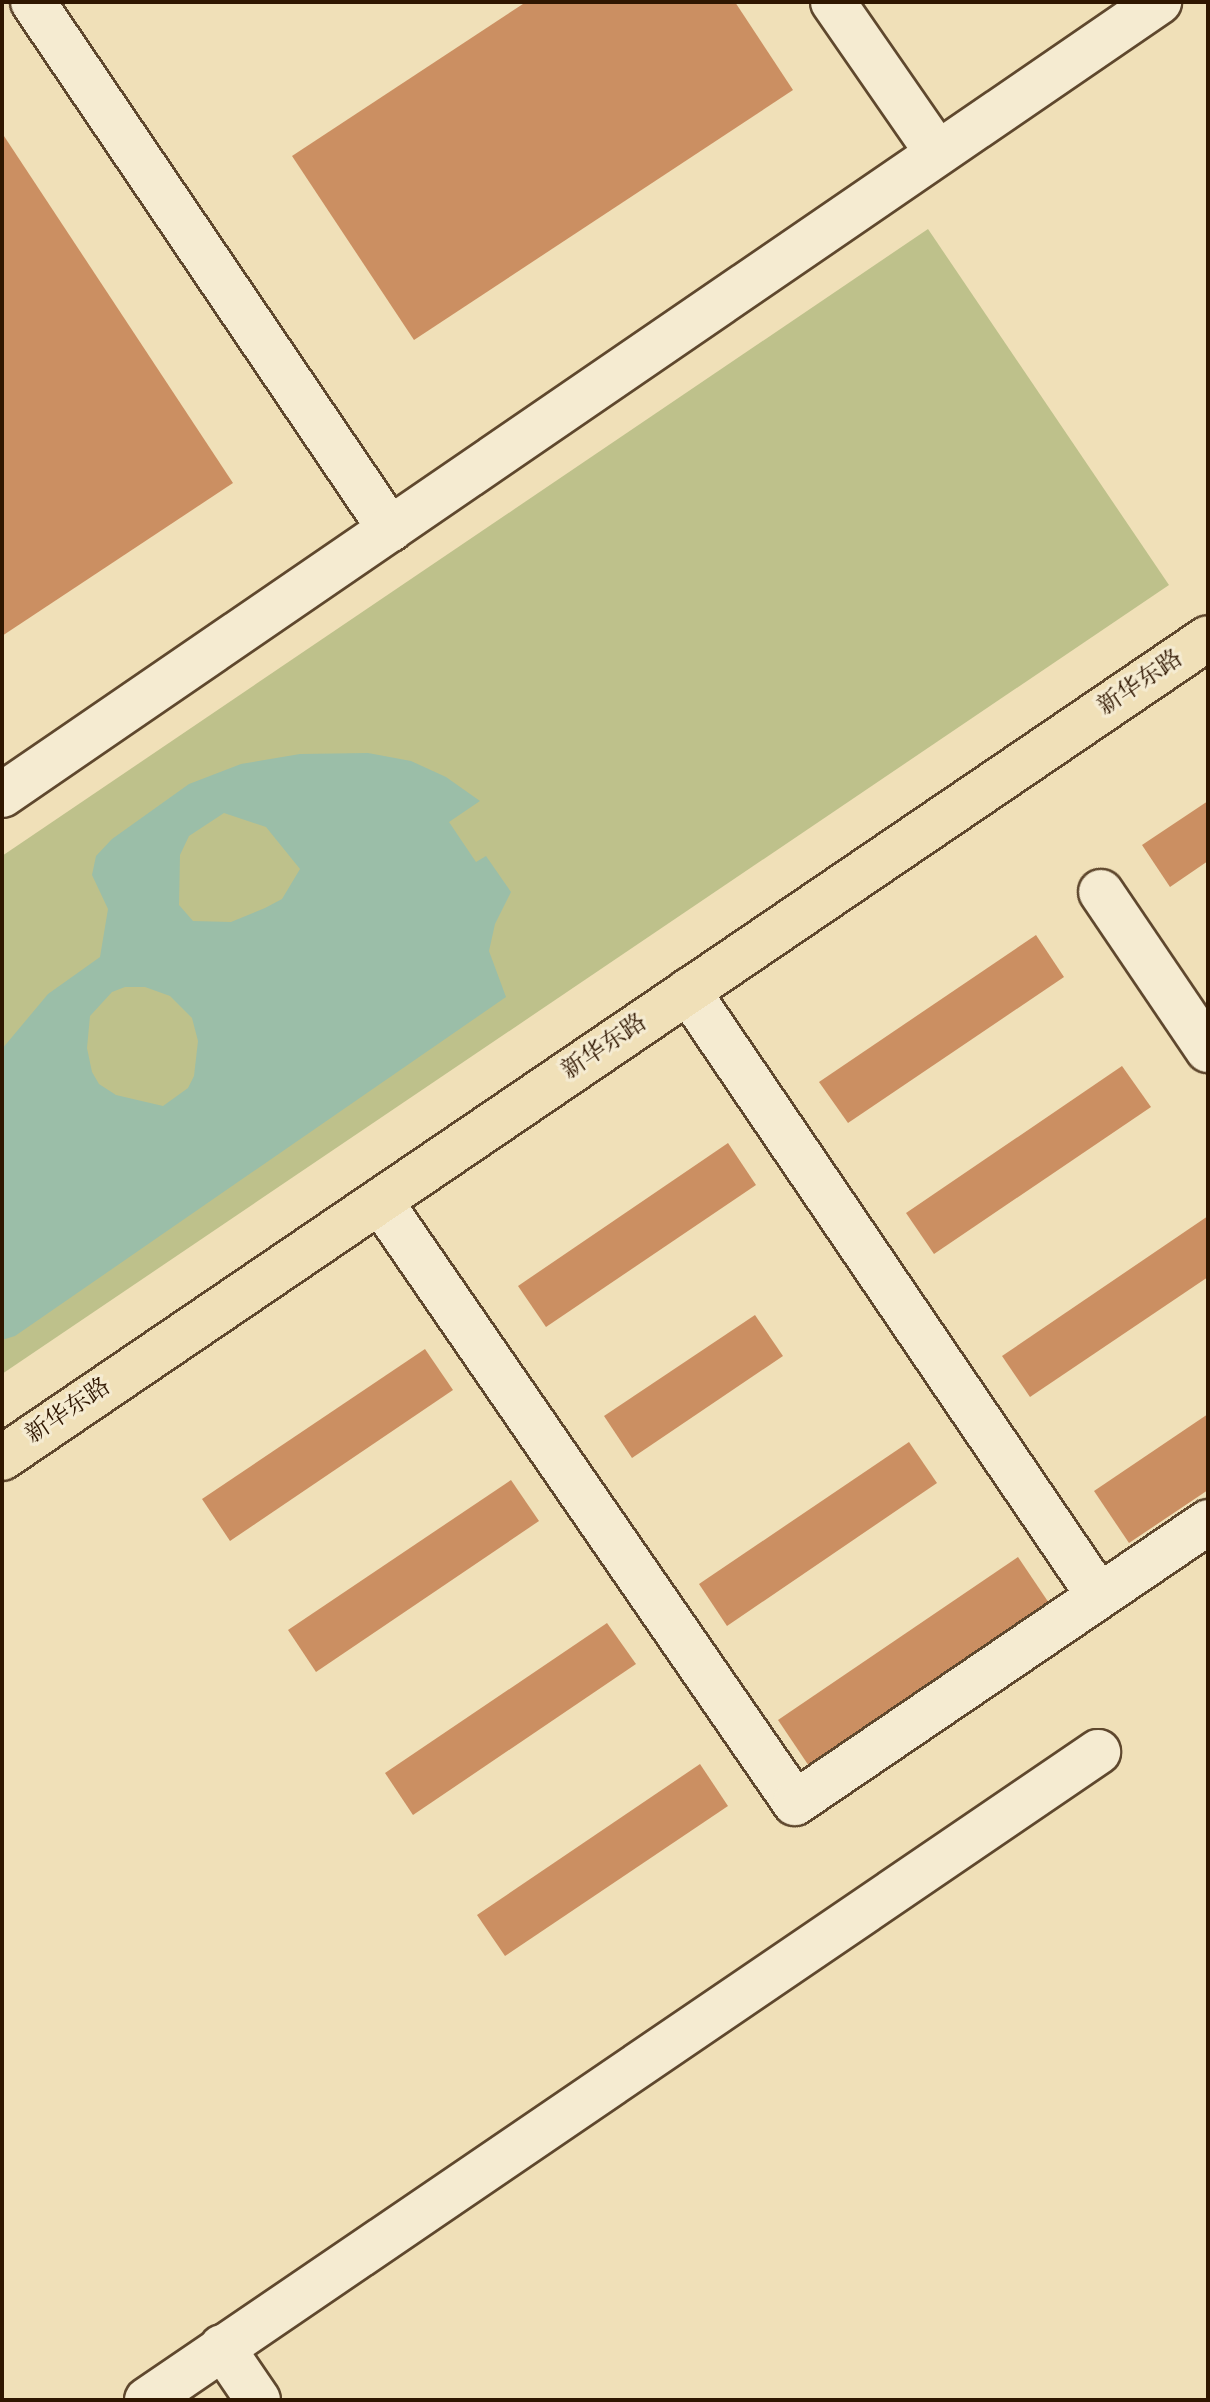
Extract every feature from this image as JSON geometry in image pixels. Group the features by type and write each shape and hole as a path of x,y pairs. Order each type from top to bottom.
{"main road":[{"name":"新华东路","path":"2,1458 1208,638"}],"street":[{"path":"33,2 390,529"},
{"path":"833,2 937,152"},
{"path":"2,795 1159,2"},
{"path":"1101,892 1208,1050"},
{"path":"688,991 1099,1596"},
{"path":"380,1201 795,1803 1208,1522"},
{"path":"147,2400 1098,1752"},
{"path":"222,2347 258,2400"}],"shaded area":[{"path":"928,229 1169,585 2,1374 2,856"},
{"path":"368,753 411,761 446,777 480,801 449,822 476,862 486,856 511,892 495,924 489,951 506,997 15,1336 2,1340 2,1049 48,994 100,957 108,909 92,875 96,856 112,839 189,784 241,764 300,754","holes":["224,813 266,827 300,869 282,899 265,908 231,922 193,921 179,905 180,855 189,836","125,987 145,987 170,996 192,1018 198,1041 194,1076 188,1088 163,1106 116,1095 99,1084 92,1072 87,1048 90,1016 112,992"]}],"building":[{"path":"526,2 735,2 793,90 414,340 292,156"},
{"path":"2,133 233,483 2,636"},
{"path":"1208,801 1208,861 1170,887 1142,845"},
{"path":"1036,935 1064,977 848,1123 819,1082"},
{"path":"1122,1066 1151,1107 934,1254 906,1213"},
{"path":"728,1143 756,1185 546,1327 518,1286"},
{"path":"1208,1216 1208,1277 1030,1397 1002,1356"},
{"path":"755,1315 783,1356 632,1458 604,1416"},
{"path":"425,1349 453,1390 230,1541 202,1499"},
{"path":"1208,1414 1208,1490 1129,1543 1094,1491"},
{"path":"909,1442 937,1483 727,1626 699,1584"},
{"path":"511,1480 539,1521 316,1672 288,1630"},
{"path":"1018,1557 1053,1609 813,1772 778,1720"},
{"path":"607,1623 636,1664 413,1815 385,1773"},
{"path":"700,1764 728,1806 505,1956 477,1915"}]}
